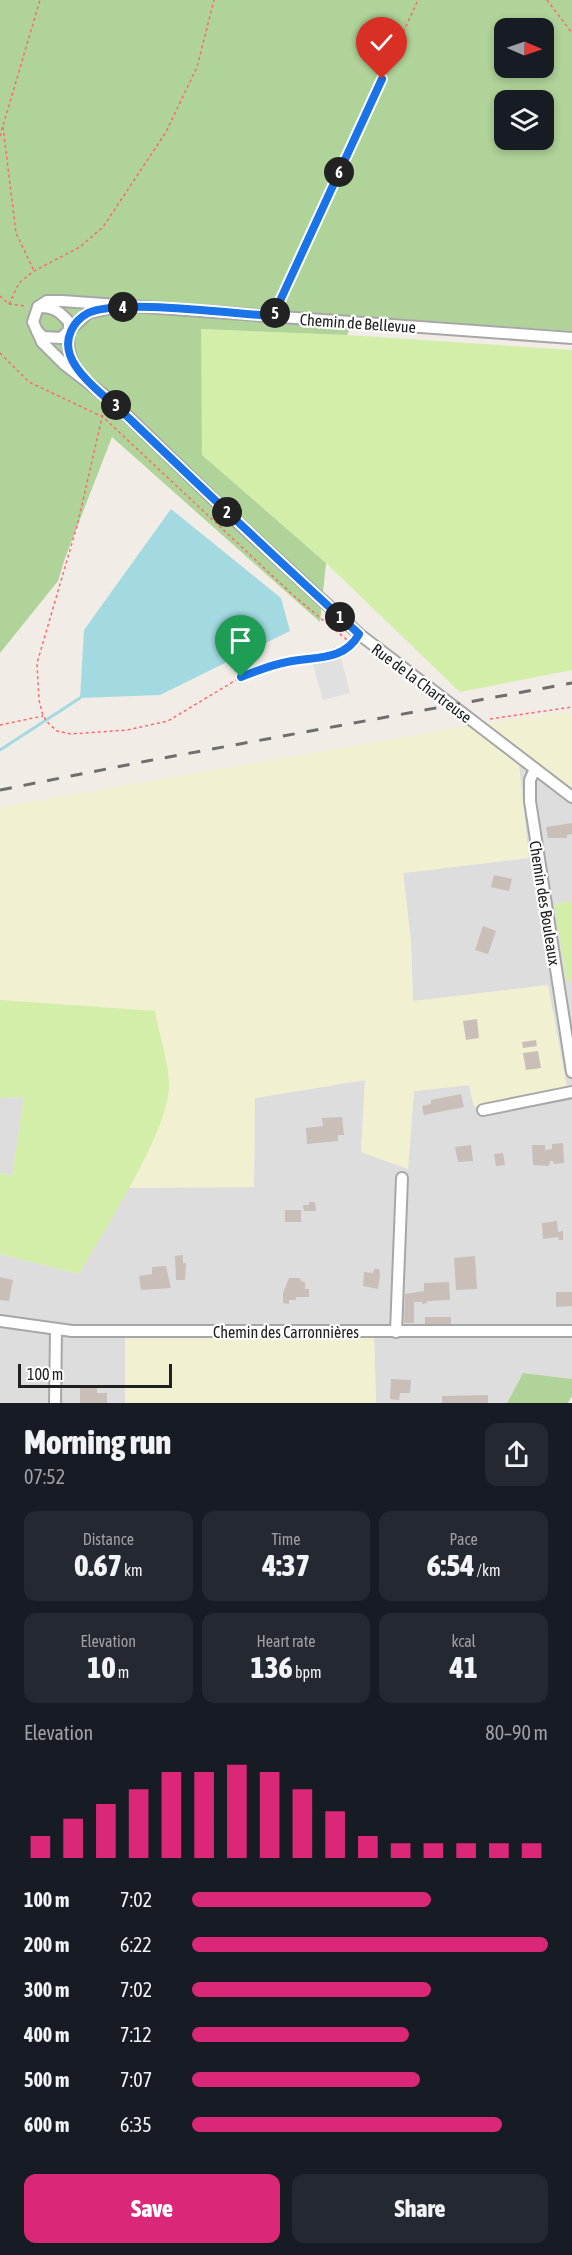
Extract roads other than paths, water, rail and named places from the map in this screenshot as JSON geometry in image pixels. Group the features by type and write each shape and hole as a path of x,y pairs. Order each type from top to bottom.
{"street":[{"name":"Chemin de Bellevue","path":"38,307 47,301 62,301 572,338"},
{"path":"86,381 69,354 67,342 69,332 69,322 58,311 50,307 38,307 33,322 37,331 43,337 61,338 69,332 88,313 135,306"},
{"name":"Rue de la Chartreuse","path":"37,331 42,342 106,396 359,634 572,797"},
{"name":"Chemin des Bouleaux","path":"535,769 530,780 530,801 572,1072"},
{"path":"483,1110 572,1092"},
{"path":"396,1332 402,1178"},
{"name":"Chemin des Carronnières","path":"0,1321 72,1331 572,1331"},
{"path":"56,1329 56,1403"}],"water":[{"path":"171,509 281,598 290,631 160,695 80,698 84,630"}],"waterway":[{"path":"0,750 80,698"}],"railway":[{"path":"0,790 572,683"}]}
